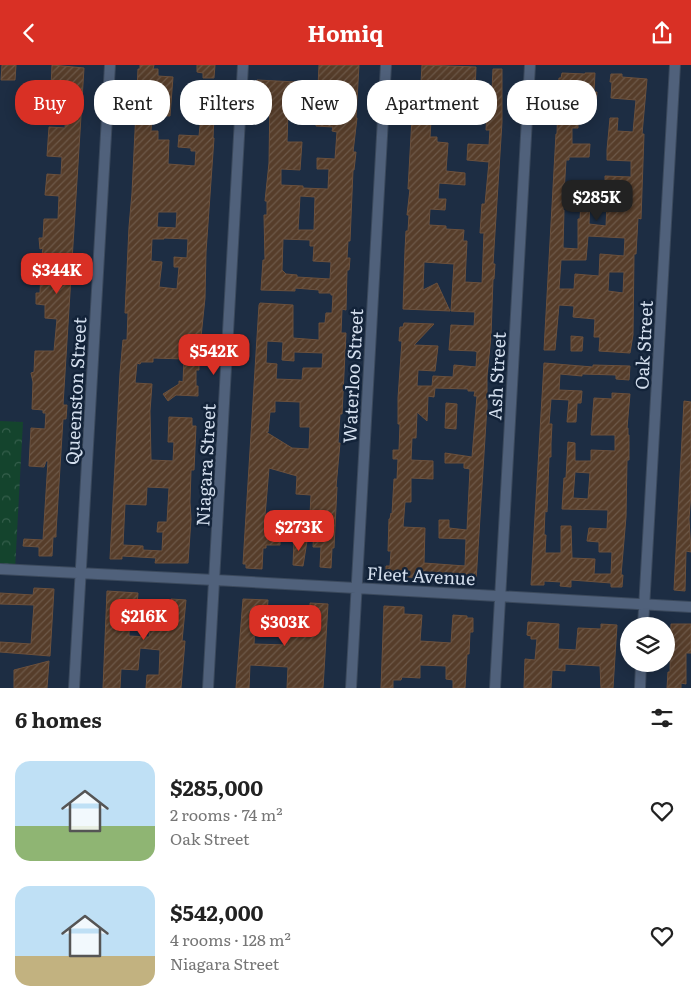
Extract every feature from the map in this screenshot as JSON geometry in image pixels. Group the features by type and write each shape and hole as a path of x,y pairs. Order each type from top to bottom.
{"street":[{"name":"Queenston Street","path":"74,688 110,65"},
{"name":"Niagara Street","path":"208,688 243,65"},
{"name":"Waterloo Street","path":"351,688 386,65"},
{"name":"Ash Street","path":"495,688 530,65"},
{"name":"Oak Street","path":"643,617 675,65"},
{"name":"Fleet Avenue","path":"0,569 215,579 691,607"},
{"path":"640,688 641,672"}],"green space":[{"path":"0,421 23,422 15,570 0,569"}],"building":[{"path":"2,65 16,65 15,80 1,80"},
{"path":"52,65 84,68 83,80 51,80"},
{"path":"140,65 154,65 153,69 158,69 158,76 173,77 170,116 170,80 137,80 138,69 140,69"},
{"path":"197,65 215,65 214,78 203,78 203,73 197,72"},
{"path":"319,65 359,65 357,100 357,80 318,80"},
{"path":"422,65 476,67 475,80 421,80"},
{"path":"493,69 502,69 502,122 493,264 495,264 476,581 457,580 457,576 452,574 427,573 426,578 386,576 386,566 390,566 391,551 388,551 389,519 392,514 394,479 397,479 398,459 393,459 393,450 399,450 398,398 402,341 399,341 400,327 403,327 404,323 434,324 414,345 438,346 435,371 418,370 417,386 432,386 433,376 453,377 454,365 476,367 477,352 449,350 451,325 474,326 475,312 451,311 454,264 424,262 423,290 437,283 450,311 403,309 406,231 408,231 409,215 407,215 410,189 408,189 412,125 431,125 430,137 437,137 437,142 448,143 446,171 465,173 465,185 439,183 438,199 446,199 445,210 430,209 429,225 446,226 446,229 464,230 463,241 467,241 465,282 482,283 484,233 480,233 482,204 485,204 489,162 467,160 468,144 489,145 490,130 486,130 486,125 497,125 497,80 492,80","holes":["435,388 468,389 468,391 475,391 474,396 477,396 472,457 445,453 445,463 464,463 464,468 470,469 467,530 449,528 449,520 439,520 439,538 466,539 465,566 424,563 425,528 403,527 405,502 411,502 411,478 433,479 433,461 411,460 412,438 416,438 417,412 427,421 428,396 434,397"]},
{"path":"562,73 595,73 595,80 559,80 561,78"},
{"path":"611,74 622,74 622,77 647,79 642,134 644,134 641,219 638,218 636,254 634,254 633,335 630,353 599,351 600,337 594,337 595,319 573,317 574,306 559,305 555,350 544,350 557,125 578,125 578,128 572,128 572,144 590,144 589,157 569,157 569,160 566,160 563,248 578,249 578,219 580,219 581,202 590,197 589,224 606,226 607,205 629,207 630,184 615,184 614,190 605,189 605,176 631,177 631,161 607,160 607,150 610,118 618,118 617,131 633,132 636,100 611,98","holes":["588,236 625,238 624,256 600,254 599,276 575,274 574,289 559,289 561,260 586,260","609,272 624,272 623,293 608,291"]},
{"path":"272,81 282,81 282,125 288,125 287,142 302,142 300,170 281,169 281,185 328,189 329,169 317,169 317,158 335,159 337,132 332,131 333,127 316,126 356,125 353,152 356,152 353,170 350,241 348,241 347,258 350,258 349,270 347,270 346,310 342,309 341,333 346,333 342,414 340,414 338,443 340,443 334,548 332,548 331,568 320,567 321,547 313,547 314,526 294,525 296,514 310,514 311,495 296,494 297,476 269,468 265,516 281,517 280,545 266,545 266,548 263,548 262,569 246,568 246,564 243,564 259,305 260,303 293,305 293,338 319,340 319,323 325,323 326,313 332,313 333,295 331,293 319,293 319,290 295,288 295,291 261,290 263,260 265,260 264,215 267,215 267,201 265,201 269,163 270,125 272,125","holes":["300,196 315,197 314,230 298,230","283,239 310,240 310,246 314,246 313,261 331,262 330,279 297,277 297,275 286,274 282,270","267,341 283,342 282,360 294,361 294,352 323,353 322,368 303,368 302,380 276,379 277,364 266,363","275,401 300,402 300,427 310,427 309,449 292,448 266,432 268,432 270,412 275,412"]},
{"path":"65,125 80,125 63,405 67,405 66,419 63,419 56,537 53,537 52,556 39,556 39,547 23,546 24,539 43,540 48,461 46,461 44,467 29,466 31,428 45,429 46,413 43,413 43,410 32,409 33,382 31,373 34,372 35,351 54,351 57,319 45,318 45,305 36,304 36,293 40,293 41,271 57,272 58,256 42,255 43,248 40,249 39,238 43,238 44,219 58,219 59,196 45,195 47,174 61,175 62,157 47,156 49,127 65,128"},
{"path":"135,125 151,125 151,131 158,131 158,140 169,140 168,164 195,166 196,151 191,151 191,148 178,147 179,135 199,136 200,125 214,125 205,298 201,337 199,337 199,370 196,370 198,396 176,395 168,401 163,394 179,384 179,381 183,382 184,359 153,358 153,362 137,363 135,383 152,384 150,411 151,460 173,461 174,442 168,442 169,417 192,418 192,426 196,426 194,470 191,470 191,519 188,563 155,563 156,558 122,556 122,559 110,559 120,373 123,340 127,340 128,313 125,313","holes":["158,212 177,212 176,228 157,227","152,239 188,239 187,258 174,257 174,267 179,267 177,289 159,287 162,262 151,261","147,487 169,488 167,522 158,522 157,532 163,532 162,551 143,550 143,546 123,545 125,504 146,505"]},
{"path":"571,336 583,337 582,351 571,351"},
{"path":"544,363 593,367 593,365 630,366 629,380 616,379 616,375 582,374 582,376 560,374 559,390 582,391 581,403 577,403 576,422 567,422 569,400 551,399 549,424 552,424 551,457 549,457 547,512 545,511 544,535 546,535 545,553 561,553 561,526 571,526 572,558 595,559 594,574 611,574 612,552 599,552 599,542 587,541 589,528 607,529 608,510 562,509 564,478 566,478 568,442 575,443 575,461 591,461 591,450 615,451 615,435 591,435 594,398 612,399 612,393 630,394 627,428 629,435 629,460 627,460 622,587 611,587 611,583 571,580 571,587 560,586 561,582 544,581 544,585 531,585","holes":["575,472 590,473 588,499 573,498"]},
{"path":"684,401 691,402 691,493 689,519 691,552 686,551 685,591 674,590"},
{"path":"446,403 457,404 456,429 445,428"},
{"path":"294,540 307,541 303,566 293,565"},
{"path":"34,588 54,589 50,656 0,652 0,642 31,644 34,605 0,604 0,593 33,595"},
{"path":"107,591 138,593 137,605 130,604 129,636 149,637 152,602 171,604 171,599 186,600 182,641 185,641 181,688 146,688 147,675 159,675 160,650 140,648 138,670 121,669 120,688 103,688"},
{"path":"243,599 268,600 267,614 257,614 254,644 287,645 287,620 310,621 310,603 328,604 323,688 287,688 288,667 250,665 249,688 236,688"},
{"path":"384,606 404,607 404,614 422,615 420,641 451,643 453,615 473,618 473,632 470,632 469,654 467,654 465,688 453,688 453,680 446,679 446,666 420,665 420,678 402,677 401,680 393,680 393,688 381,688"},
{"path":"528,622 559,624 558,649 576,650 578,628 601,629 601,624 617,625 613,688 601,688 600,666 565,664 565,671 552,670 551,688 524,688 525,659 535,660 537,639 531,639 531,636 527,635"},
{"path":"675,624 691,624 691,653 686,653 686,684 681,683 681,688 667,688 668,672 675,672"},
{"path":"49,661 47,688 14,688 14,670"}]}
